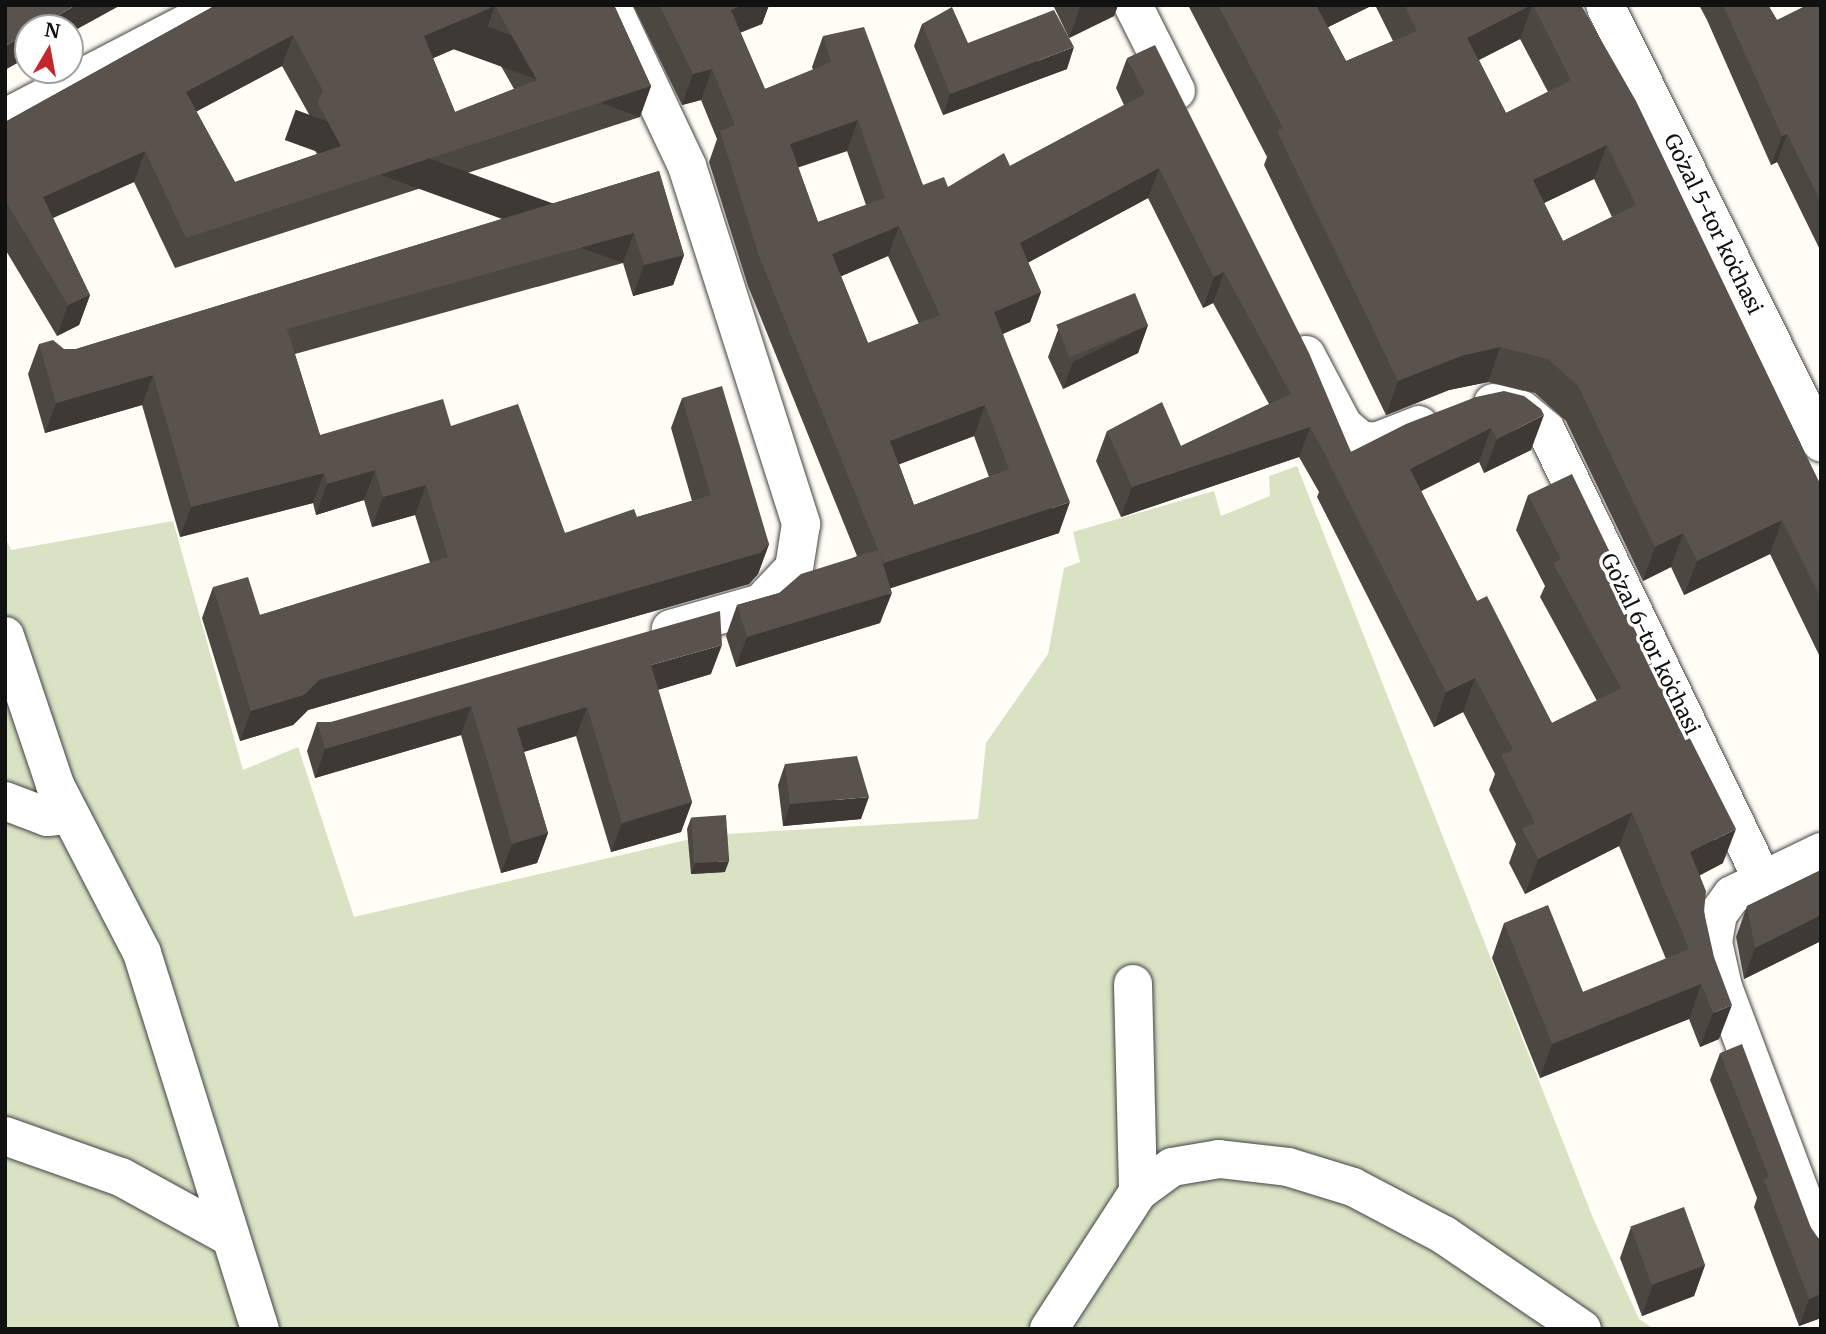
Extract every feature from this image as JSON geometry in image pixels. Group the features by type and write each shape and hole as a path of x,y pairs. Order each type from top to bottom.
{"street":[{"path":"5,118 222,5"},
{"path":"611,5 687,166 802,524 794,568 761,603 643,637"},
{"path":"1133,5 1194,128"},
{"name":"Goʻzal 5-tor koʻchasi","path":"1605,5 1821,443"},
{"path":"647,178 687,166"},
{"name":"Goʻzal 6-tor koʻchasi","path":"1291,325 1343,425 1360,440 1376,442 1457,411 1492,403 1522,410 1546,430 1762,878"},
{"path":"5,636 55,785 142,953 260,1329"},
{"path":"5,801 47,817 69,815"},
{"path":"1821,852 1762,878 1732,895 1718,914 1713,942 1723,987 1821,1248"},
{"path":"1133,984 1138,1192"},
{"path":"5,1136 121,1177 230,1237"},
{"path":"1049,1329 1138,1192 1172,1167 1219,1158 1288,1167 1353,1187 1444,1235 1582,1329"}],"green space":[{"path":"1297,466 1593,1218 1639,1319 1654,1329 5,1329 5,537 11,550 173,521 243,770 298,747 354,917 708,835 978,819 986,743 1048,654 1064,568 1080,562 1073,532 1214,491 1221,516 1270,496 1269,476"}],"building":[{"path":"5,5 76,5 60,14 14,14 14,41 5,46"},
{"path":"216,5 614,5 651,86 186,238 145,151 43,197 90,295 68,305 5,200 5,122 74,84 84,84 84,78","holes":["495,6 537,80 455,112 424,36","293,35 323,91 317,102 341,146 235,182 186,92"]},
{"path":"659,5 743,5 731,10 765,89 831,62 823,36 864,27 923,185 944,177 948,187 1004,153 1010,166 1145,94 1127,58 1155,45 1309,353 1351,452 1330,463 1310,427 1132,487 1107,431 1162,402 1181,446 1291,394 1224,272 1214,277 1159,168 1020,243 1041,292 994,312 1070,502 884,563 880,554 892,593 747,637 737,605 779,593 801,574 878,550 759,256 720,131 735,125 712,69 693,74","holes":["858,120 885,198 818,222 790,144","899,226 940,315 868,343 832,254","985,405 1009,469 914,505 890,441"]},
{"path":"1218,5 1316,5 1346,61 1417,31 1404,5 1531,5 1467,38 1506,113 1571,80 1533,5 1581,5 1636,101 1821,486 1821,599 1782,520 1697,561 1683,533 1655,547 1578,386 1548,359 1500,347 1461,356 1398,381 1277,131 1283,128","holes":["1607,145 1636,205 1563,241 1533,180"]},
{"path":"1723,5 1768,5 1777,20 1807,5 1821,5 1821,202 1787,134 1782,136"},
{"path":"952,7 968,43 1054,10 1074,47 950,94 922,24"},
{"path":"659,171 684,255 644,265 634,233 287,329 320,435 443,399 451,426 518,404 565,533 634,509 637,517 711,495 682,398 722,386 769,544 760,553 319,680 304,695 251,711 213,587 248,577 260,615 448,557 426,485 383,497 375,470 327,484 324,473 191,507 153,375 56,403 39,344 53,340 64,349 76,349"},
{"path":"1135,293 1148,325 1069,357 1056,325"},
{"path":"1504,391 1524,396 1541,409 1544,415 1497,439 1491,428 1410,469 1477,601 1487,596 1552,723 1621,688 1553,563 1561,559 1528,495 1572,474 1616,565 1605,570 1610,581 1736,829 1690,852 1706,891 1704,912 1714,957 1732,1005 1713,1013 1701,984 1552,1044 1504,923 1548,905 1583,992 1689,949 1632,812 1538,859 1522,829 1535,823 1501,755 1513,750 1475,678 1446,692 1329,463 1406,424 1476,397"},
{"path":"720,611 722,645 651,665 692,802 622,823 587,707 517,728 548,833 512,844 471,706 325,749 317,722 331,722"},
{"path":"857,756 869,797 790,804 785,764"},
{"path":"726,815 729,861 694,863 691,817"},
{"path":"1821,870 1821,915 1755,948 1747,906"},
{"path":"1742,1044 1811,1228 1821,1239 1821,1294 1809,1299 1764,1180 1769,1177 1720,1053"},
{"path":"1684,1207 1705,1265 1652,1285 1630,1226"}]}
